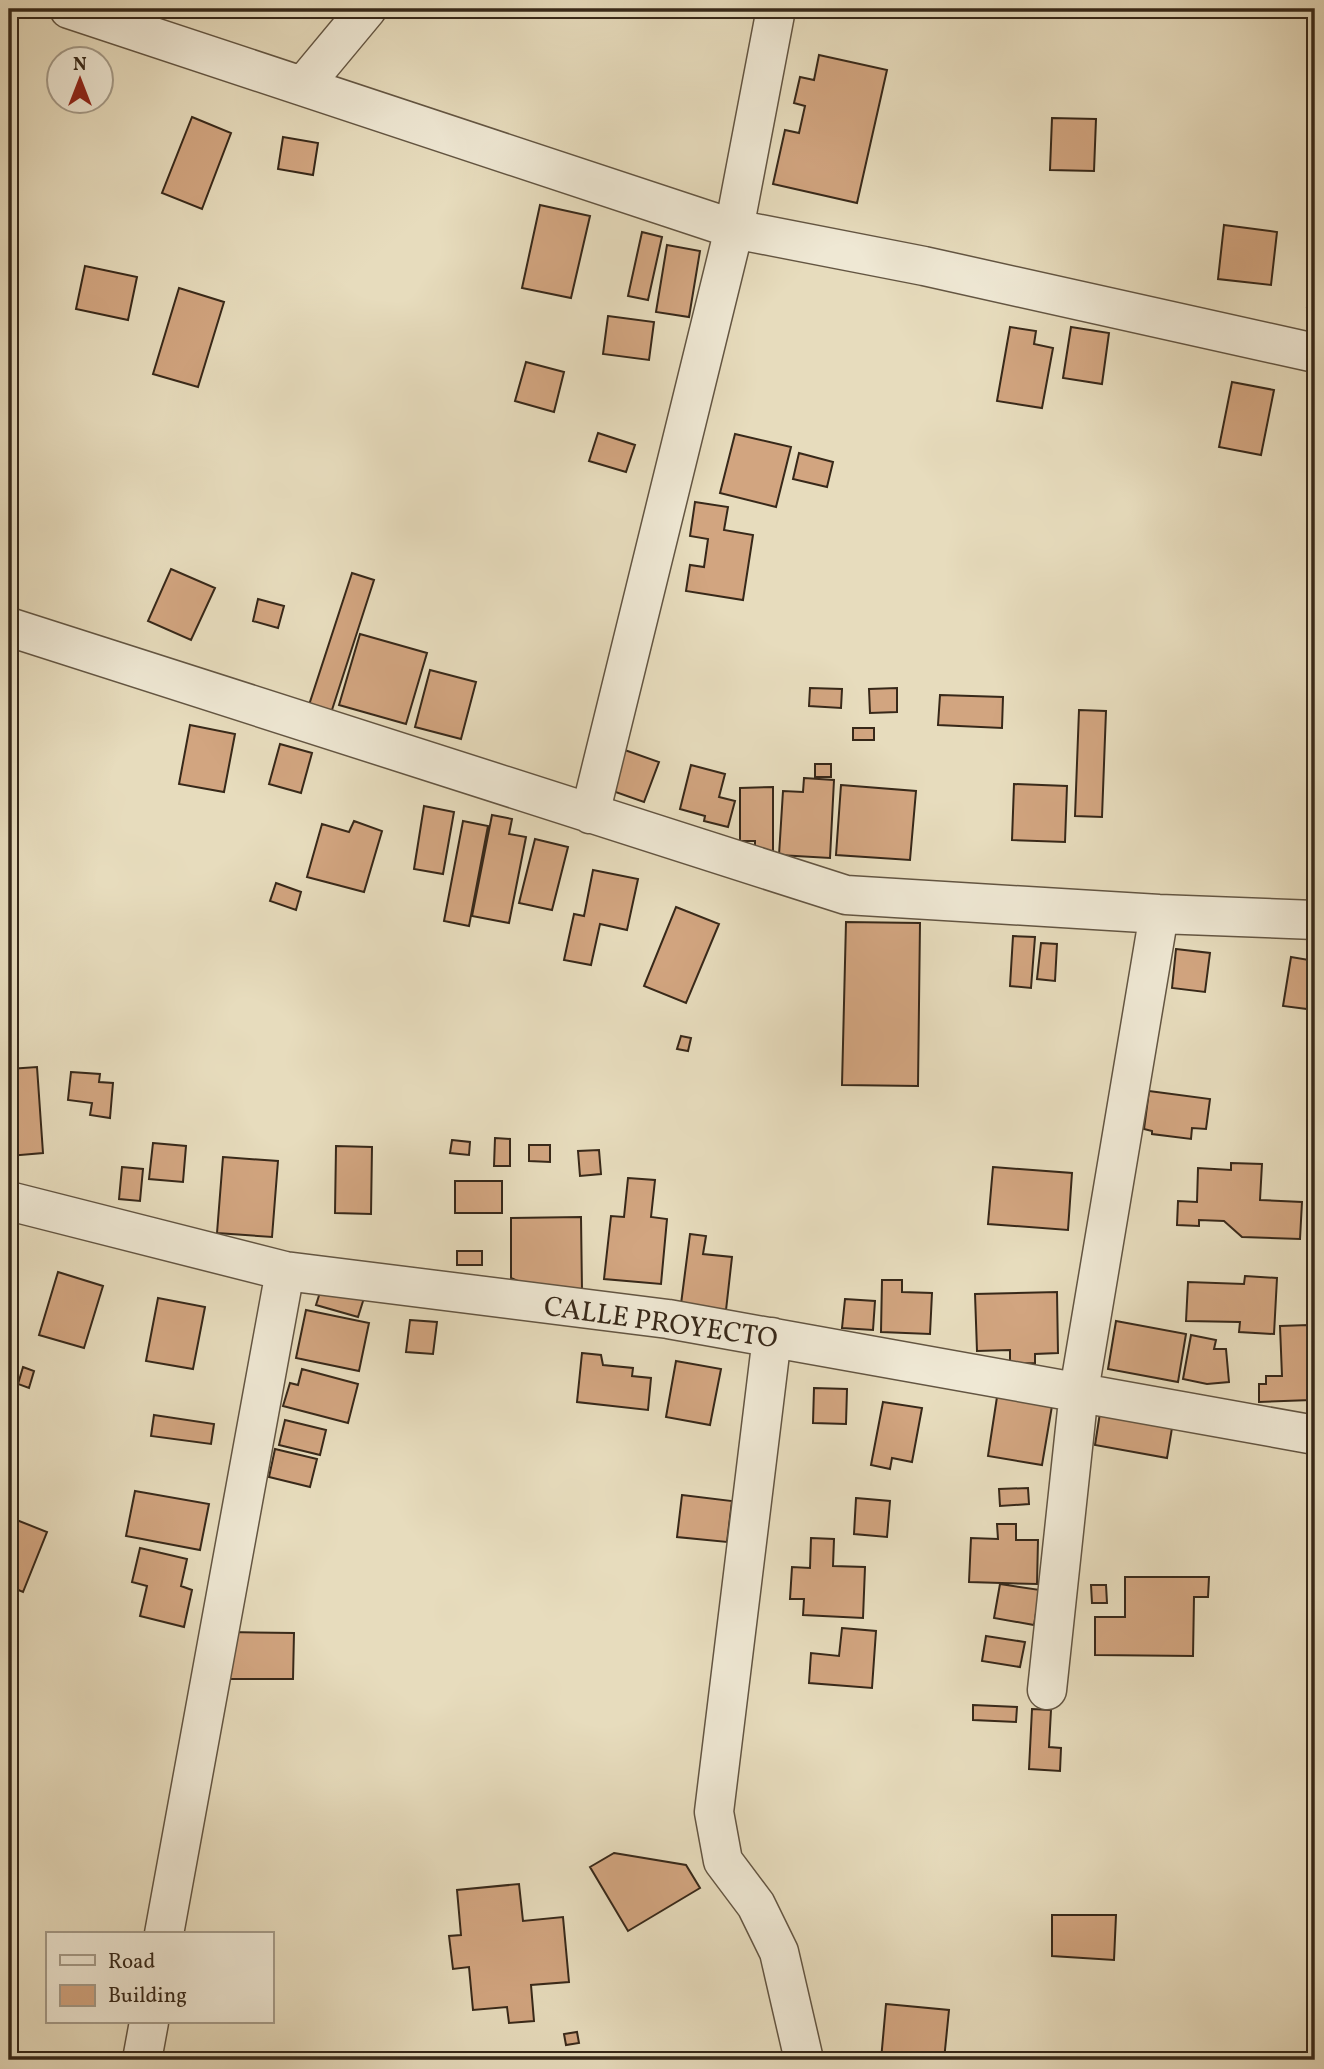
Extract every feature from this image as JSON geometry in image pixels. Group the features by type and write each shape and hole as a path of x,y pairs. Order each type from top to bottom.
{"street":[{"path":"69,9 734,229 924,266 1315,352"},
{"path":"303,86 367,9"},
{"path":"590,814 734,229 776,9"},
{"path":"9,627 846,895 1159,914 1315,920"},
{"path":"1047,1690 1079,1391 1159,914"},
{"name":"CALLE PROYECTO","path":"9,1200 285,1271 668,1319 1079,1391 1315,1436"},
{"path":"164,1932 285,1271"},
{"path":"772,1337 714,1812 723,1861 756,1905 779,1952 804,2060"},
{"path":"142,2060 149,2024"}],"building":[{"path":"819,55 887,70 857,203 773,184 785,130 799,133 805,106 794,103 800,77 814,80"},
{"path":"192,117 231,133 202,209 162,193"},
{"path":"1052,118 1096,119 1094,171 1050,170"},
{"path":"283,137 318,143 313,175 278,169"},
{"path":"540,205 590,216 571,298 522,288"},
{"path":"1224,225 1277,232 1271,285 1218,279"},
{"path":"642,232 662,237 648,300 628,296"},
{"path":"667,245 700,251 689,317 656,312"},
{"path":"1315,256 1315,308 1307,307"},
{"path":"85,266 137,277 128,320 76,309"},
{"path":"179,288 224,302 198,387 153,374"},
{"path":"608,316 654,322 649,360 603,354"},
{"path":"1010,327 1036,331 1034,344 1053,348 1042,408 997,401"},
{"path":"1071,327 1109,333 1102,384 1063,378"},
{"path":"526,362 564,372 554,412 515,401"},
{"path":"1232,382 1274,390 1261,455 1219,447"},
{"path":"598,433 635,445 626,472 589,461"},
{"path":"735,434 791,447 776,507 720,493"},
{"path":"799,453 833,462 827,487 793,479"},
{"path":"695,502 728,507 724,530 753,535 743,600 686,591 690,565 704,567 708,539 690,536"},
{"path":"171,569 215,588 191,640 148,621"},
{"path":"352,573 374,580 331,713 309,705"},
{"path":"258,599 284,606 278,628 253,621"},
{"path":"360,634 427,653 406,724 339,705"},
{"path":"430,670 476,682 461,739 415,727"},
{"path":"810,688 842,689 841,708 809,706"},
{"path":"897,688 897,712 870,713 869,689"},
{"path":"940,695 1003,697 1002,728 938,725"},
{"path":"1079,710 1106,711 1102,817 1075,816"},
{"path":"190,725 235,734 224,792 179,784"},
{"path":"853,728 874,728 874,740 853,740"},
{"path":"280,744 312,753 301,793 269,784"},
{"path":"619,748 659,762 644,802 604,788"},
{"path":"815,764 831,764 831,777 815,777"},
{"path":"691,765 725,774 719,797 735,801 728,827 704,821 705,816 680,809"},
{"path":"804,778 834,780 830,858 779,855 783,791 803,792"},
{"path":"1014,784 1067,786 1065,842 1012,840"},
{"path":"841,785 916,791 910,860 836,855"},
{"path":"773,787 773,852 755,852 755,841 740,841 740,788"},
{"path":"424,806 454,812 443,874 414,869"},
{"path":"492,815 512,819 509,834 526,837 509,923 472,916"},
{"path":"354,821 382,831 364,892 307,877 322,824 349,832"},
{"path":"463,821 488,826 469,926 444,921"},
{"path":"535,839 568,847 552,910 519,903"},
{"path":"593,870 638,879 627,930 600,924 591,965 564,960 574,914 584,916"},
{"path":"276,883 301,892 296,910 270,901"},
{"path":"676,907 719,924 686,1003 644,986"},
{"path":"846,922 920,923 918,1086 842,1085"},
{"path":"1013,936 1035,937 1031,988 1010,986"},
{"path":"1041,943 1057,944 1055,981 1037,979"},
{"path":"1176,949 1210,953 1205,992 1172,988"},
{"path":"1291,957 1315,961 1315,1010 1283,1006"},
{"path":"681,1036 691,1038 688,1051 677,1049"},
{"path":"37,1067 43,1153 9,1156 9,1069"},
{"path":"71,1072 100,1074 99,1082 113,1083 110,1118 90,1115 92,1103 68,1100"},
{"path":"1149,1091 1210,1099 1206,1129 1192,1128 1191,1139 1152,1134 1152,1131 1144,1129"},
{"path":"495,1138 510,1139 510,1166 494,1166"},
{"path":"452,1140 470,1142 469,1155 450,1153"},
{"path":"153,1143 186,1146 183,1182 149,1179"},
{"path":"529,1145 550,1145 550,1162 529,1161"},
{"path":"336,1146 372,1147 371,1214 335,1213"},
{"path":"599,1150 601,1174 580,1176 578,1151"},
{"path":"223,1157 278,1161 272,1237 217,1233"},
{"path":"1231,1163 1262,1164 1260,1200 1302,1202 1300,1239 1242,1237 1224,1221 1199,1220 1199,1226 1177,1225 1178,1201 1197,1202 1198,1168 1231,1170"},
{"path":"122,1167 143,1169 140,1201 119,1199"},
{"path":"993,1167 1072,1173 1068,1230 988,1224"},
{"path":"628,1178 655,1180 651,1217 667,1219 661,1284 604,1279 611,1216 624,1217"},
{"path":"455,1181 502,1181 502,1213 455,1213"},
{"path":"581,1217 582,1291 542,1292 511,1278 511,1218"},
{"path":"690,1234 706,1236 703,1254 732,1257 726,1310 681,1304"},
{"path":"457,1251 482,1251 482,1265 457,1265"},
{"path":"58,1272 103,1286 84,1348 39,1335"},
{"path":"1245,1276 1277,1278 1274,1334 1239,1332 1240,1322 1186,1321 1188,1282 1244,1284"},
{"path":"882,1280 902,1280 902,1292 932,1293 930,1334 881,1332"},
{"path":"322,1286 364,1298 358,1317 316,1305"},
{"path":"1057,1292 1058,1353 1035,1354 1035,1363 1010,1364 1010,1350 977,1351 975,1294"},
{"path":"158,1298 205,1307 193,1369 146,1361"},
{"path":"845,1299 875,1301 873,1330 842,1328"},
{"path":"306,1310 369,1323 359,1371 296,1358"},
{"path":"410,1320 437,1322 433,1354 406,1352"},
{"path":"1116,1321 1186,1334 1178,1382 1108,1369"},
{"path":"1308,1325 1311,1400 1259,1402 1259,1384 1266,1384 1266,1376 1282,1376 1280,1326"},
{"path":"1191,1335 1216,1340 1214,1349 1226,1349 1229,1382 1207,1384 1183,1379"},
{"path":"582,1353 601,1355 603,1365 633,1368 632,1376 651,1378 648,1410 577,1402"},
{"path":"676,1361 721,1369 710,1425 666,1417"},
{"path":"23,1367 34,1371 29,1388 18,1384"},
{"path":"302,1369 358,1384 348,1423 283,1406 290,1383 298,1385"},
{"path":"814,1388 847,1389 846,1424 813,1423"},
{"path":"997,1397 1052,1406 1042,1465 988,1456"},
{"path":"883,1402 922,1408 912,1462 892,1458 890,1469 871,1465"},
{"path":"1100,1413 1172,1428 1167,1458 1095,1445"},
{"path":"154,1415 214,1424 211,1444 151,1436"},
{"path":"285,1420 326,1430 320,1455 279,1445"},
{"path":"275,1449 317,1459 310,1487 269,1477"},
{"path":"1028,1488 1029,1504 1000,1506 999,1489"},
{"path":"135,1491 209,1504 200,1550 126,1536"},
{"path":"682,1495 732,1501 727,1542 677,1537"},
{"path":"856,1498 890,1501 887,1537 854,1534"},
{"path":"9,1517 47,1532 23,1592 9,1586"},
{"path":"997,1524 1016,1524 1016,1540 1038,1540 1037,1584 969,1582 971,1538 998,1539"},
{"path":"811,1538 834,1539 833,1566 865,1567 863,1618 803,1615 804,1599 790,1599 792,1567 810,1568"},
{"path":"140,1548 187,1559 181,1586 192,1590 184,1627 140,1616 147,1586 132,1582"},
{"path":"1125,1577 1209,1577 1208,1597 1194,1597 1193,1656 1095,1655 1095,1617 1125,1617"},
{"path":"1000,1584 1040,1590 1034,1625 994,1618"},
{"path":"1091,1585 1106,1585 1107,1603 1092,1603"},
{"path":"842,1628 876,1631 872,1688 809,1683 811,1653 839,1656"},
{"path":"228,1632 294,1633 293,1679 227,1679"},
{"path":"986,1636 1025,1642 1020,1667 982,1661"},
{"path":"973,1705 1017,1707 1016,1722 973,1720"},
{"path":"1032,1709 1051,1710 1049,1747 1061,1748 1060,1771 1029,1769"},
{"path":"614,1853 686,1865 700,1888 628,1931 590,1867"},
{"path":"519,1884 523,1921 563,1917 569,1982 531,1985 534,2021 509,2023 507,2007 473,2010 469,1967 453,1969 449,1936 461,1935 457,1890"},
{"path":"1052,1915 1116,1915 1114,1960 1052,1956"},
{"path":"886,2004 949,2010 944,2060 881,2060"},
{"path":"577,2032 579,2043 566,2045 564,2034"}]}
